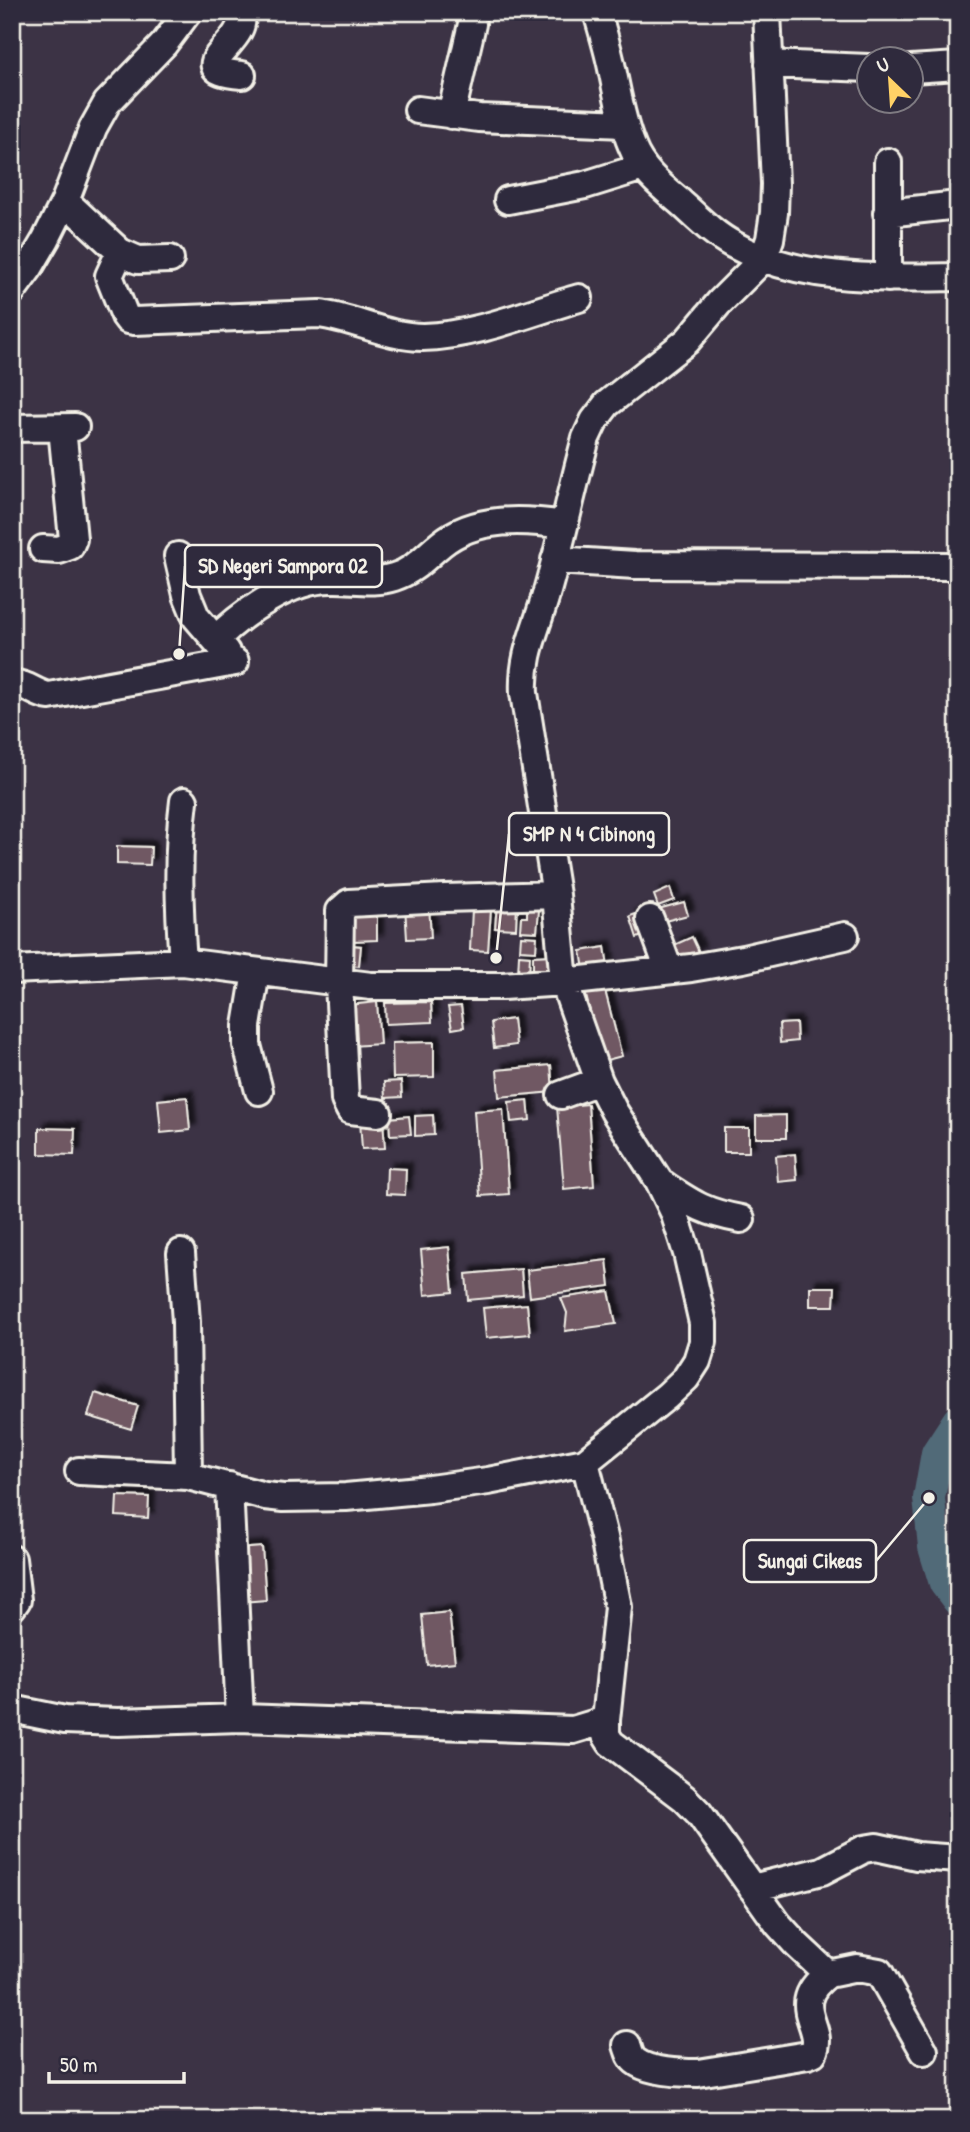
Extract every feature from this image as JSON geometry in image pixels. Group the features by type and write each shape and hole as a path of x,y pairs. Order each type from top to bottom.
{"street":[{"path":"12,291 35,258 65,201 93,128 107,103 164,44 188,12"},
{"path":"239,12 243,22 240,30 217,57 215,64 221,74 242,75"},
{"path":"597,12 632,148 643,167 709,228 763,259 801,268 888,278 958,277"},
{"path":"79,1471 188,1476 265,1496 283,1498 346,1497 430,1489 585,1462 667,1396 686,1378 697,1361 704,1342 703,1323 687,1253 674,1212 659,1181 598,1081 564,982 556,895 523,672 526,653 546,595 586,438 594,421 607,404 687,341 719,303 763,259 770,239 774,213 767,12"},
{"path":"451,116 472,24"},
{"path":"769,64 855,67"},
{"path":"925,68 958,66"},
{"path":"418,110 451,116 624,124"},
{"path":"888,162 888,278"},
{"path":"508,200 585,185 643,167"},
{"path":"65,201 120,252 138,260 170,259"},
{"path":"887,213 958,205"},
{"path":"120,252 109,276 125,316 134,321 319,314 387,332 423,337 464,332 579,298"},
{"path":"12,428 69,428 71,546 65,550 43,549"},
{"path":"216,639 263,602 297,586 332,578 360,582 398,577 418,566 458,532 476,526 526,521 564,525"},
{"path":"12,684 24,685 38,694 48,696 240,668 202,626 191,607 178,556"},
{"path":"555,560 635,565 958,566"},
{"path":"183,962 178,867 184,801"},
{"path":"378,1113 355,1112 346,1106 339,983 340,911 349,903 556,895"},
{"path":"650,919 669,970"},
{"path":"12,970 183,962 339,983 450,988 564,982 669,970 743,959 845,936"},
{"path":"256,972 247,1026 249,1053 259,1091"},
{"path":"561,1095 598,1081"},
{"path":"659,1181 699,1208 741,1219"},
{"path":"181,1253 186,1322 188,1476"},
{"path":"585,1462 618,1607 606,1735 611,1744 684,1798 699,1813 787,1934 828,1974"},
{"path":"229,1486 240,1718"},
{"path":"12,1559 17,1600 12,1607"},
{"path":"12,1723 12,1709 65,1720 118,1722 240,1718 573,1730 606,1720"},
{"path":"752,1888 822,1871 864,1849 876,1847 917,1856 958,1859"},
{"path":"627,2045 631,2057 640,2064 680,2074 808,2056 813,2053 816,2044 808,2002 817,1981 828,1974 866,1967 879,1972 924,2051"}],"building":[{"path":"117,846 151,847 150,865 117,864"},
{"path":"670,888 674,900 658,906 654,895"},
{"path":"684,902 688,915 661,922 658,909"},
{"path":"497,903 517,904 516,929 495,928"},
{"path":"429,905 431,938 407,939 405,906"},
{"path":"472,909 491,910 488,951 470,950"},
{"path":"527,909 539,910 537,932 520,931 521,917 527,917"},
{"path":"377,911 377,940 353,941 353,912"},
{"path":"641,912 648,934 637,938 630,916"},
{"path":"521,936 537,937 536,951 520,950"},
{"path":"692,937 699,952 681,961 674,945"},
{"path":"342,944 361,946 359,966 339,964"},
{"path":"605,947 608,966 584,970 581,951"},
{"path":"519,955 530,956 529,975 518,974"},
{"path":"553,955 553,973 533,974 533,956"},
{"path":"603,983 622,1056 603,1061 584,988"},
{"path":"377,1002 380,1044 352,1046 349,1005"},
{"path":"431,1002 432,1022 386,1024 385,1003"},
{"path":"461,1006 464,1027 452,1029 448,1007"},
{"path":"513,1019 516,1045 494,1048 491,1022"},
{"path":"796,1023 797,1041 780,1043 779,1024"},
{"path":"434,1042 434,1077 393,1078 392,1043"},
{"path":"551,1065 553,1092 499,1097 497,1070"},
{"path":"401,1081 402,1097 385,1098 384,1082"},
{"path":"187,1097 190,1130 161,1133 158,1100"},
{"path":"528,1100 530,1120 511,1122 509,1102"},
{"path":"588,1104 594,1186 564,1189 557,1107"},
{"path":"503,1109 509,1194 480,1196 474,1111"},
{"path":"433,1115 434,1135 415,1136 415,1116"},
{"path":"786,1115 786,1138 756,1138 756,1116"},
{"path":"409,1116 411,1134 390,1135 389,1118"},
{"path":"383,1119 385,1148 362,1149 360,1121"},
{"path":"39,1128 75,1129 74,1155 39,1154"},
{"path":"724,1128 749,1128 749,1152 724,1152"},
{"path":"795,1154 797,1180 778,1182 776,1156"},
{"path":"387,1168 406,1169 405,1195 386,1194"},
{"path":"449,1247 453,1292 425,1295 421,1250"},
{"path":"607,1260 610,1286 530,1297 527,1270"},
{"path":"521,1269 523,1295 468,1300 466,1274"},
{"path":"810,1287 835,1287 834,1306 810,1306"},
{"path":"609,1291 616,1324 565,1331 567,1313 561,1298"},
{"path":"527,1304 530,1334 486,1338 483,1308"},
{"path":"95,1393 138,1406 131,1429 88,1416"},
{"path":"117,1496 149,1497 148,1518 116,1516"},
{"path":"262,1547 266,1600 242,1602 238,1549"},
{"path":"449,1612 455,1662 427,1665 422,1615"}],"waterway":[{"path":"958,1421 937,1453 929,1498 934,1547 945,1583 958,1600"}],"place":[{"name":"SD Negeri Sampora 02","path":"179,654"},
{"name":"SMP N 4 Cibinong","path":"496,958"},
{"name":"Sungai Cikeas","path":"929,1498"}]}
